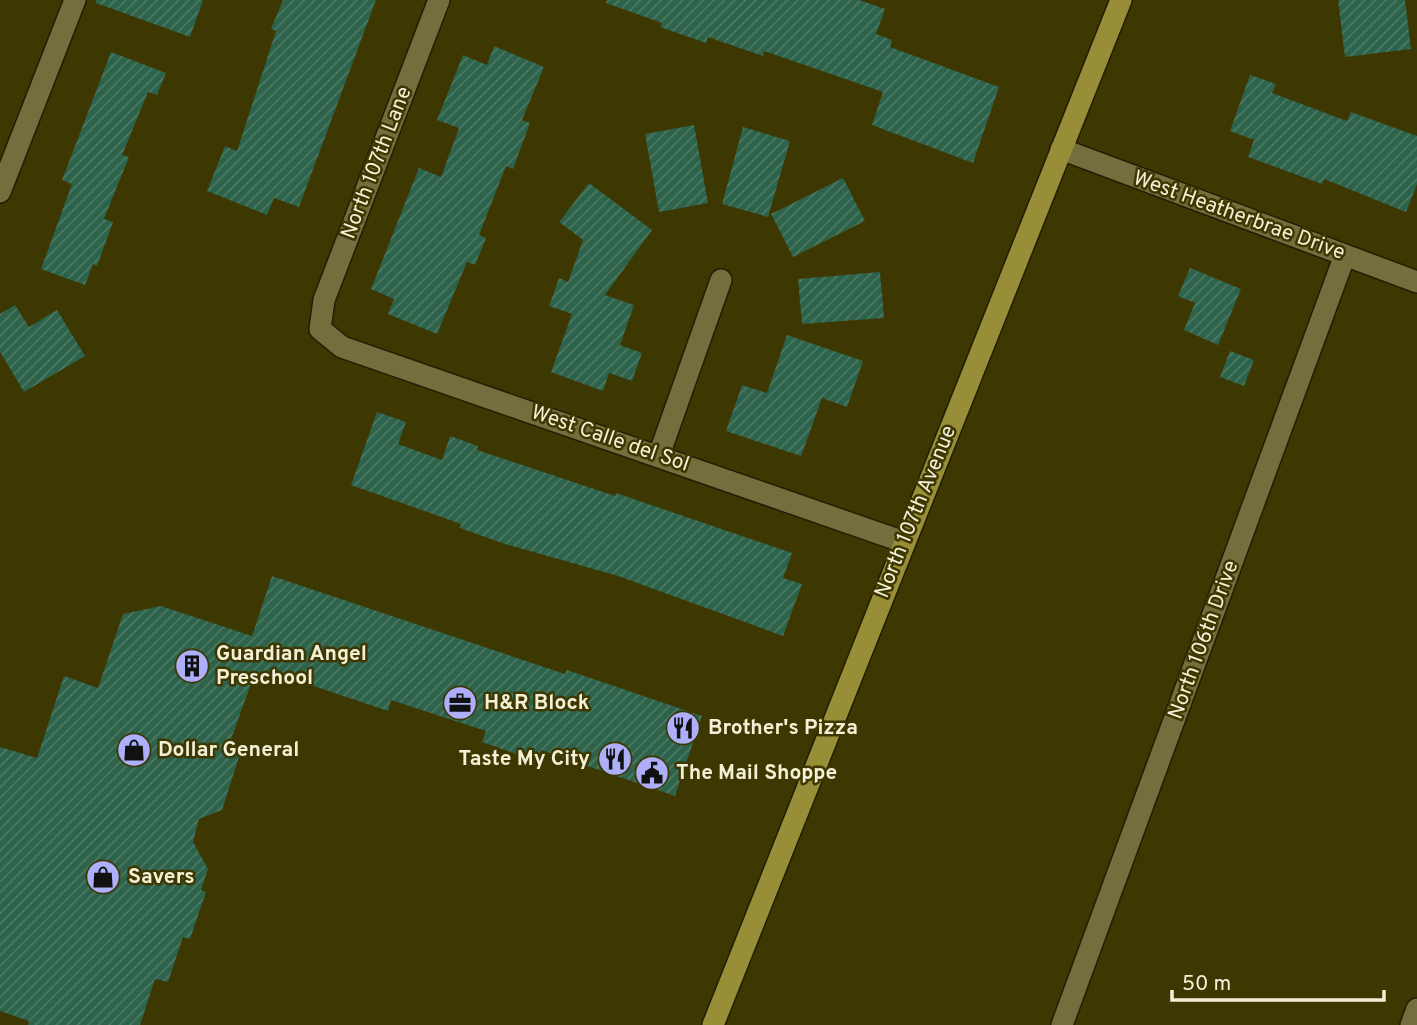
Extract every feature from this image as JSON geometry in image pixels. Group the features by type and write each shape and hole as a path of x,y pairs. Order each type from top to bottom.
{"main road":[{"name":"North 107th Avenue","path":"713,1025 1121,0"}],"street":[{"path":"0,192 75,0"},
{"name":"North 107th Lane","path":"320,329 324,300 439,0"},
{"name":"West Heatherbrae Drive","path":"1061,149 1417,282"},
{"name":"North 106th Drive","path":"1062,1025 1345,255"},
{"path":"659,455 721,280"},
{"name":"West Calle del Sol","path":"320,329 342,347 904,542"},
{"path":"1411,1025 1417,1009"}],"building":[{"path":"96,0 203,0 190,37 96,3"},
{"path":"283,0 376,0 299,207 274,198 267,215 207,191 225,146 237,151 276,31 271,29"},
{"path":"607,0 859,0 885,9 876,34 892,40 890,47 999,87 973,163 872,125 883,92 764,51 763,56 708,37 706,43 660,27 662,23 606,3"},
{"path":"1338,0 1405,0 1411,49 1345,57"},
{"path":"494,46 544,67 522,120 530,123 513,169 506,166 479,235 486,238 475,265 467,262 437,334 388,314 394,299 371,289 419,168 441,177 459,128 437,120 463,55 487,65"},
{"path":"111,52 166,73 157,95 148,92 122,155 129,157 104,219 113,222 97,266 93,264 85,285 41,269 72,184 62,180"},
{"path":"1250,75 1276,84 1272,93 1347,121 1351,112 1417,136 1417,184 1406,212 1324,179 1322,184 1248,157 1254,140 1230,131"},
{"path":"694,125 708,203 659,212 645,134"},
{"path":"743,127 790,141 768,217 722,204"},
{"path":"843,178 865,221 793,257 771,214"},
{"path":"589,183 652,230 605,295 634,305 620,345 642,353 632,381 609,373 603,391 551,372 572,314 549,306 559,278 568,282 583,240 559,222"},
{"path":"1190,268 1241,289 1218,345 1184,330 1195,303 1178,296"},
{"path":"880,272 884,318 802,324 798,279"},
{"path":"15,305 29,327 57,310 85,356 24,392 0,352 0,314"},
{"path":"787,335 863,361 847,407 822,398 801,456 726,431 742,385 767,393"},
{"path":"1230,351 1254,360 1244,386 1220,377"},
{"path":"377,412 406,422 398,444 442,460 450,436 478,446 477,450 615,496 616,493 792,553 783,578 802,584 783,636 618,576 505,544 460,528 461,524 351,485"},
{"path":"272,576 565,674 567,670 702,716 675,796 541,750 537,761 482,742 486,731 391,700 388,711 275,673 251,684 227,750 240,754 222,810 199,819 193,842 208,869 201,890 206,892 190,939 183,937 168,982 155,979 140,1025 28,1025 29,1021 0,1011 0,747 37,758 64,676 98,688 123,614 161,606 252,636"}],"place":[{"name":"Guardian Angel Preschool","path":"192,666"},
{"name":"H&R Block","path":"460,703"},
{"name":"Brother's Pizza","path":"683,728"},
{"name":"Dollar General","path":"134,750"},
{"name":"Taste My City","path":"615,759"},
{"name":"The Mail Shoppe","path":"652,773"},
{"name":"Savers","path":"103,877"}]}
